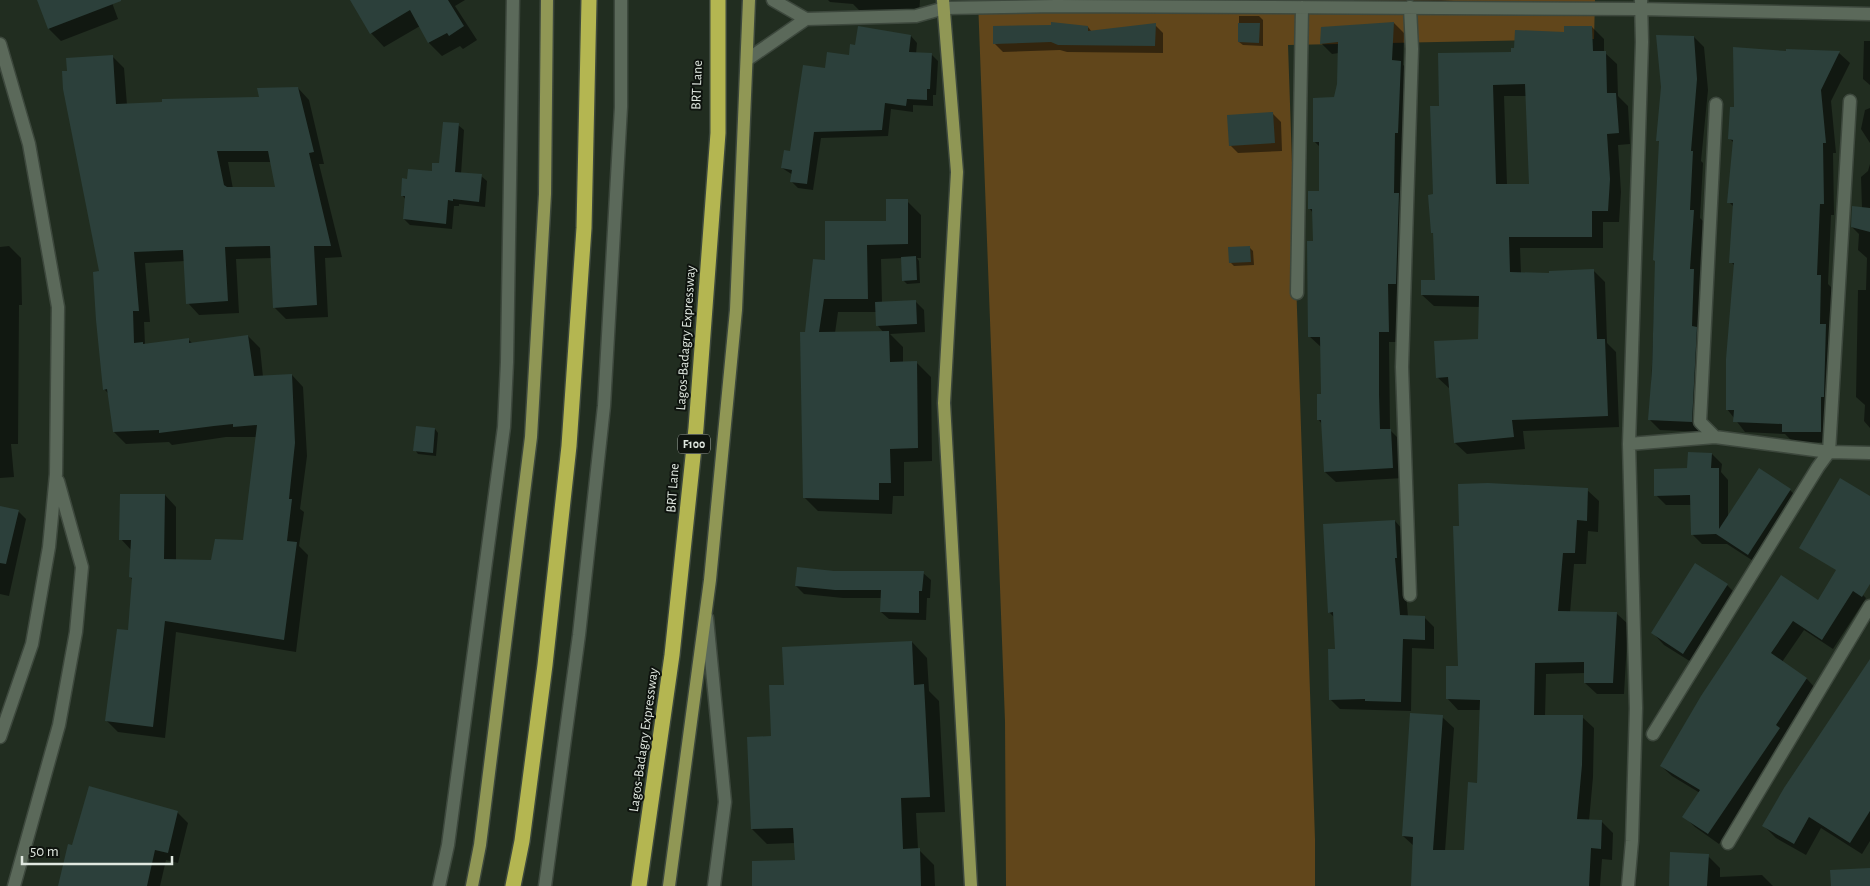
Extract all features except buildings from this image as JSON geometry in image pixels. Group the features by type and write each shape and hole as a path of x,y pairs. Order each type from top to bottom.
{"highway":[{"path":"513,886 522,841 545,665 570,446 584,228 589,0"},
{"name":"Lagos-Badagry Expressway","path":"637,886 672,655 696,428 718,133 718,0"}],"main road":[{"path":"472,886 480,844 531,436 545,194 547,0"},
{"path":"669,886 706,606 736,310 748,60 749,0"},
{"path":"944,3 957,172 944,403 971,886"}],"street":[{"path":"439,886 448,845 504,428 507,362 513,0"},
{"path":"545,886 579,635 604,406 621,107 621,0"},
{"name":"BRT Lane","path":"637,886 657,761 682,564 709,189 713,0"},
{"path":"773,0 806,19 916,16 944,3 1302,7 1641,4 1870,14"},
{"path":"1628,886 1632,840 1636,708 1629,444 1642,42 1641,4"},
{"path":"1297,293 1302,7"},
{"path":"1410,7 1412,49 1402,367 1410,595"},
{"path":"748,60 806,19"},
{"path":"0,44 29,144 58,307 56,474 49,546 32,644 0,737"},
{"path":"1653,734 1829,452 1850,101"},
{"path":"1715,437 1700,422 1716,104"},
{"path":"1629,444 1715,437 1829,452 1870,453"},
{"path":"14,886 59,725 76,632 82,567 56,474"},
{"path":"706,606 725,802 714,886"},
{"path":"1728,843 1870,606"}],"shaded area":[{"path":"978,0 1595,0 1594,39 1288,45 1315,839 1315,886 1006,886 1005,721"}]}
